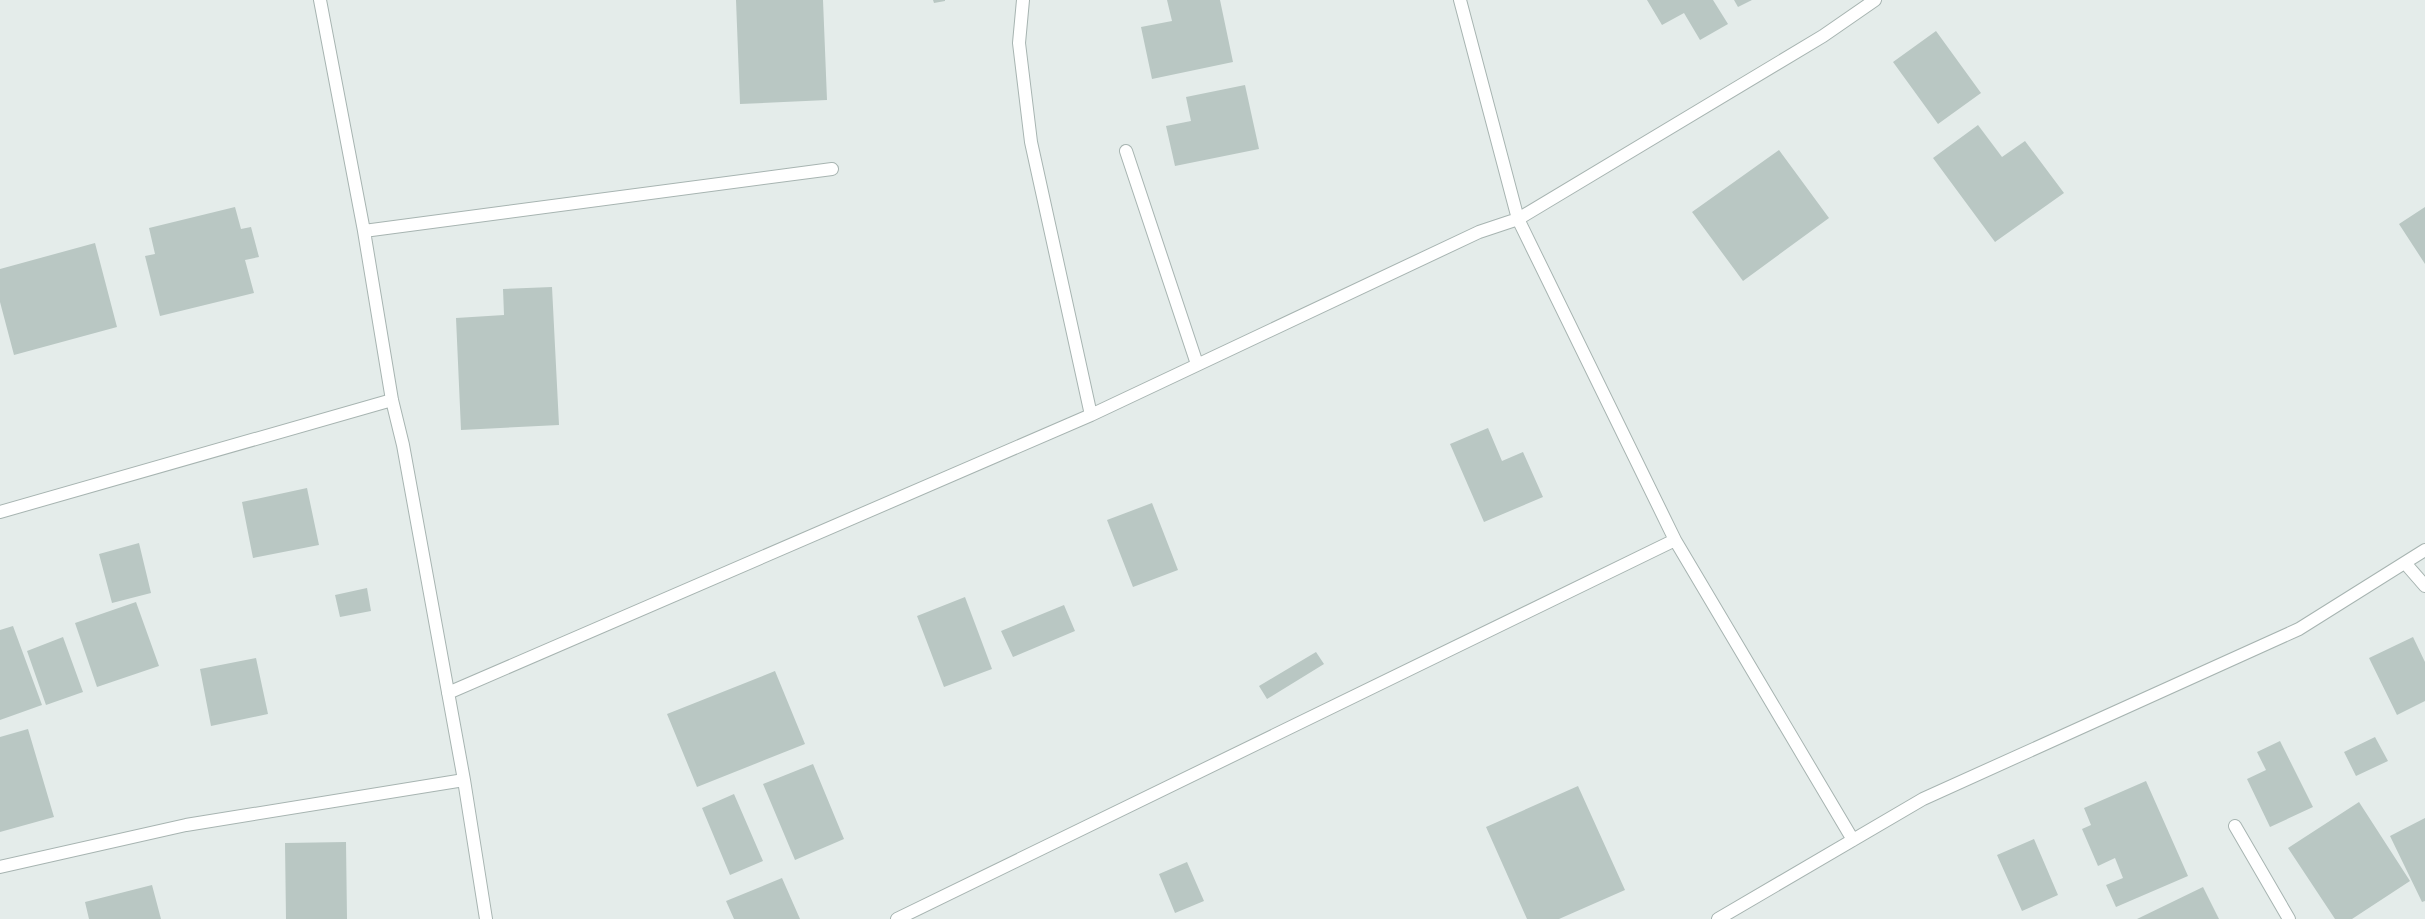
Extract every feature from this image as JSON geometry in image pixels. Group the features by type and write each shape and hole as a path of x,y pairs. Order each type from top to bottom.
{"street":[{"path":"320,0 364,231 392,400 403,445 464,780 486,919"},
{"path":"1023,0 1019,43 1031,142 1091,415"},
{"path":"1460,0 1518,220 1675,540 1853,840"},
{"path":"448,693 1091,415 1479,232 1518,220 1823,36 1875,0"},
{"path":"1126,151 1198,364"},
{"path":"364,231 832,169"},
{"path":"0,512 392,400"},
{"path":"897,919 1675,540"},
{"path":"1718,919 1923,799 2299,629 2425,550"},
{"path":"2405,563 2425,586"},
{"path":"0,867 186,825 464,780"},
{"path":"2235,826 2289,919"}],"building":[{"path":"736,0 823,0 827,100 740,104"},
{"path":"933,0 945,0 945,1 934,3"},
{"path":"1167,0 1220,0 1233,62 1152,79 1141,27 1172,21"},
{"path":"1647,0 1713,0 1728,24 1700,40 1684,13 1662,25"},
{"path":"1734,0 1752,0 1738,7"},
{"path":"1936,31 1981,93 1938,124 1893,62"},
{"path":"1245,85 1259,149 1175,166 1166,126 1191,121 1186,97"},
{"path":"1978,125 2002,157 2025,141 2064,193 1995,242 1933,158"},
{"path":"1779,150 1829,218 1743,281 1692,212"},
{"path":"235,207 241,229 251,227 259,257 245,260 254,293 160,316 145,256 155,254 149,228"},
{"path":"2425,207 2425,264 2399,224"},
{"path":"95,243 117,327 14,355 0,302 0,269"},
{"path":"552,287 559,425 461,430 456,318 504,315 503,289"},
{"path":"1488,428 1502,461 1523,452 1543,497 1484,522 1450,444"},
{"path":"307,488 319,545 253,558 242,502"},
{"path":"1152,503 1178,570 1133,587 1107,520"},
{"path":"139,543 151,593 112,603 99,554"},
{"path":"367,588 371,611 340,617 335,595"},
{"path":"965,597 992,669 944,687 917,616"},
{"path":"136,602 159,666 97,687 75,623"},
{"path":"1064,605 1075,631 1013,657 1001,631"},
{"path":"13,626 42,705 0,720 0,630"},
{"path":"63,637 83,692 46,705 27,651"},
{"path":"2413,637 2425,662 2425,701 2397,715 2369,658"},
{"path":"1316,652 1324,664 1267,699 1259,686"},
{"path":"256,658 268,714 211,726 200,669"},
{"path":"775,671 805,744 697,787 667,714"},
{"path":"28,729 54,817 0,832 0,737"},
{"path":"2375,737 2388,761 2356,776 2344,752"},
{"path":"2280,741 2313,807 2270,827 2247,779 2266,770 2257,752"},
{"path":"813,764 844,839 795,860 763,784"},
{"path":"2146,781 2188,876 2116,907 2106,885 2123,878 2115,858 2098,866 2082,829 2091,825 2084,808"},
{"path":"1578,786 1625,890 1559,919 1527,919 1486,827"},
{"path":"734,794 763,861 730,875 702,808"},
{"path":"2359,802 2410,881 2352,919 2335,919 2288,848"},
{"path":"2425,818 2425,901 2422,902 2390,836"},
{"path":"2034,839 2058,895 2022,911 1997,855"},
{"path":"346,842 347,919 286,919 285,843"},
{"path":"1187,862 1204,901 1175,913 1159,874"},
{"path":"782,878 800,919 734,919 726,901"},
{"path":"152,885 161,919 89,919 85,902"},
{"path":"2203,887 2219,919 2137,919"}]}
